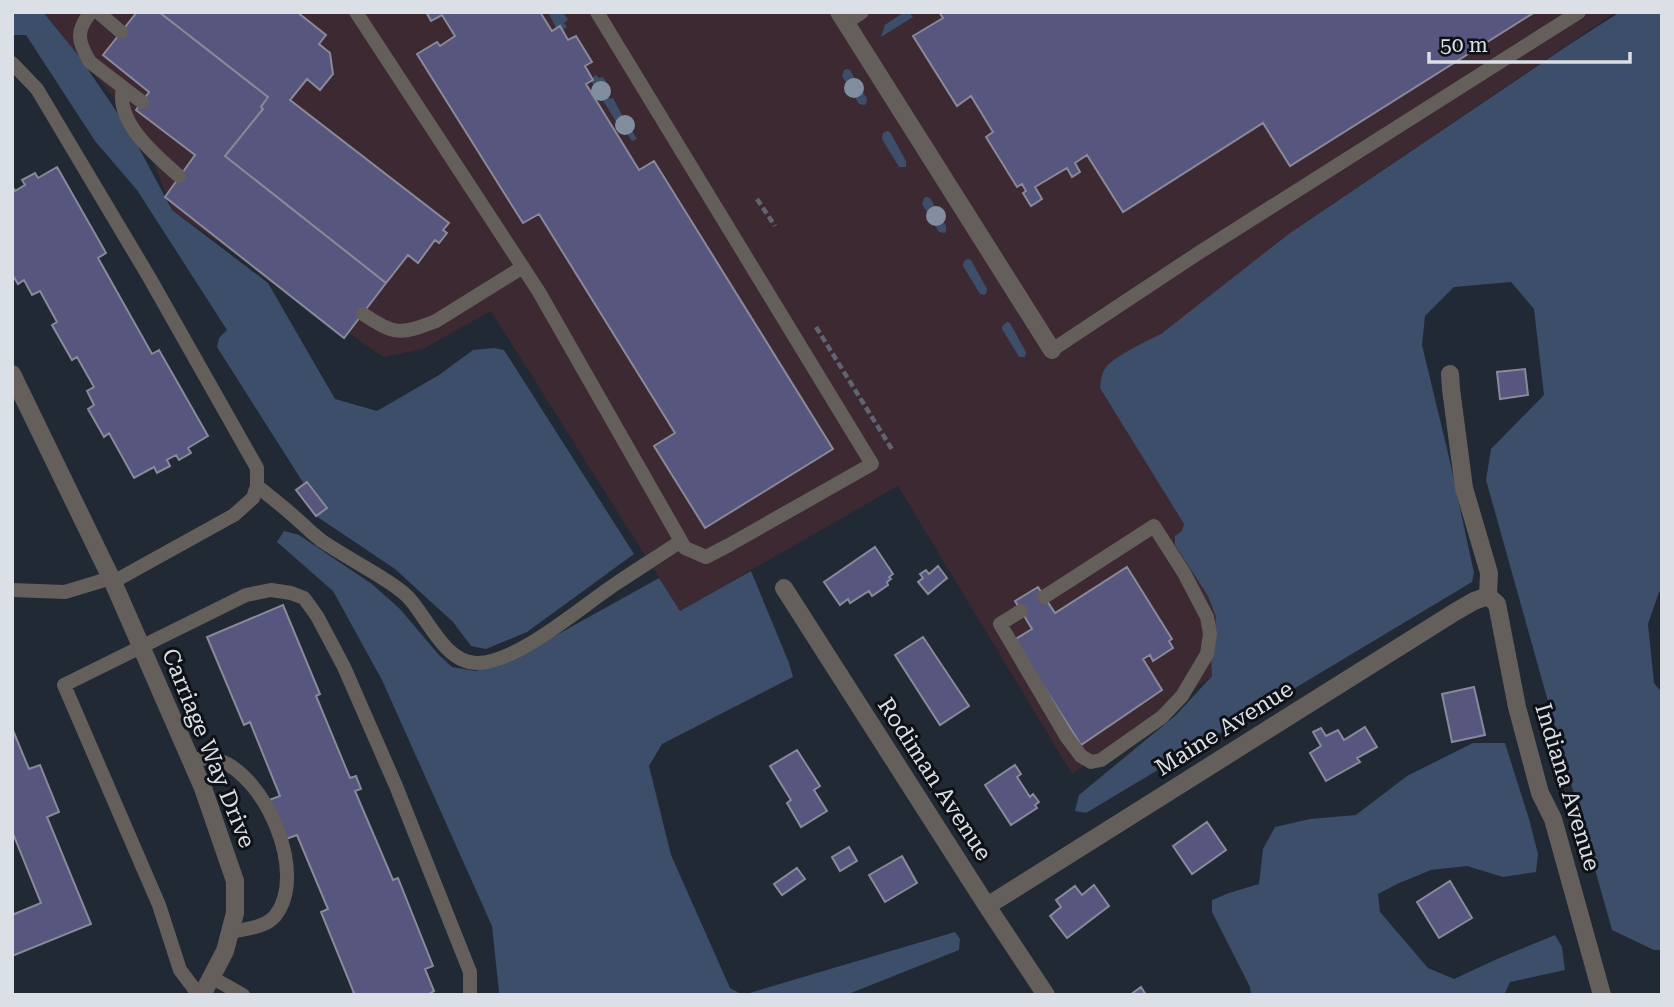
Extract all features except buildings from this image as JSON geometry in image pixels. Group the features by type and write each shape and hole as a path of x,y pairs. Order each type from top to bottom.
{"street":[{"path":"842,17 1052,350"},
{"name":"Carriage Way Drive","path":"12,374 112,580 203,788 235,881 234,913 225,951 200,995"},
{"name":"Indiana Avenue","path":"1450,374 1464,488 1489,573 1488,596 1497,604 1517,707 1540,793 1553,818 1602,995"},
{"name":"Rodiman Avenue","path":"784,588 1046,995"},
{"name":"Maine Avenue","path":"987,905 1455,612 1488,596"}],"lane":[{"path":"91,12 79,32 79,41 90,62 142,103"},
{"path":"98,12 121,32"},
{"path":"356,12 539,292 685,548 706,557 872,464 597,12"},
{"path":"842,17 862,12"},
{"path":"1052,350 1200,252 1580,12"},
{"path":"12,63 37,89 149,276 257,468 257,486 253,498 234,515 112,580 65,592 12,590"},
{"path":"123,88 121,103 128,120 143,141 180,176"},
{"path":"363,314 391,331 408,331 436,321 523,267"},
{"path":"257,486 319,539 407,595 453,654 477,663 508,655 537,639 614,584 681,541"},
{"path":"1021,611 1000,624 1066,736 1081,756 1091,762 1101,760 1162,717 1182,696 1207,654 1210,634 1207,617 1184,573 1154,526 1044,597"},
{"path":"200,995 180,970 159,905 64,685 246,596 271,590 304,598 344,667 396,786 470,972 470,995"},
{"path":"191,760 217,760 229,765 244,777 267,807 284,844 285,886 282,903 274,917 259,925 230,932"},
{"path":"211,977 243,995"}],"path":[{"path":"757,199 775,226"}],"shaded area":[{"path":"12,12 43,12 79,56 131,133 172,210 268,283 335,399 377,411 439,375 473,350 504,350 634,554 527,632 486,649 471,646 453,622 395,569 316,516 327,507 308,482 304,484 217,347 219,338 227,330 137,190 95,141 26,35 12,35"},
{"path":"43,12 1616,12 1290,233 1212,676 1072,774 898,486 680,611 491,311 423,349 383,357 172,210 142,132"},
{"path":"548,12 563,12 568,20 564,23 567,27 562,30 556,28"},
{"path":"904,12 909,12 913,17 881,37 885,25"},
{"path":"1620,12 1662,12 1662,592 1659,592 1648,624 1654,683 1662,693 1662,950 1654,950 1612,930 1486,480 1491,449 1544,395 1534,309 1511,282 1454,287 1425,316 1422,345 1474,573 1472,582 1086,813 1075,811 1079,795 1176,715 1212,676 1211,658 1216,617 1208,596 1175,545 1175,536 1182,531 1184,524 1100,388 1105,369 1125,353 1161,334 1290,233"},
{"path":"848,69 867,99 864,105 859,104 842,76 844,70"},
{"path":"596,75 603,77 608,85 603,88 610,99 613,98 624,119 629,117 634,126 631,129 637,139 632,141 626,132 623,133 591,81"},
{"path":"887,131 906,161 906,167 899,167 882,139 883,133"},
{"path":"927,197 946,226 946,232 939,232 922,204"},
{"path":"968,259 987,289 984,295 980,294 963,266"},
{"path":"1007,322 1026,352 1025,357 1019,357 1002,329"},
{"path":"284,531 299,535 372,584 400,609 452,667 475,671 508,662 659,578 680,611 751,571 793,677 662,744 649,766 671,855 730,988 743,995 497,995 499,992 492,926 382,680 333,591 277,542"},
{"path":"1473,743 1505,743 1538,854 1536,872 1503,877 1467,866 1431,870 1378,894 1380,912 1428,968 1454,979 1555,935 1562,947 1565,970 1510,982 1504,995 1251,995 1250,987 1212,912 1212,900 1259,884 1263,849 1275,827 1310,819 1356,815 1407,776"},
{"path":"955,932 960,939 959,950 846,995 743,995"}]}
